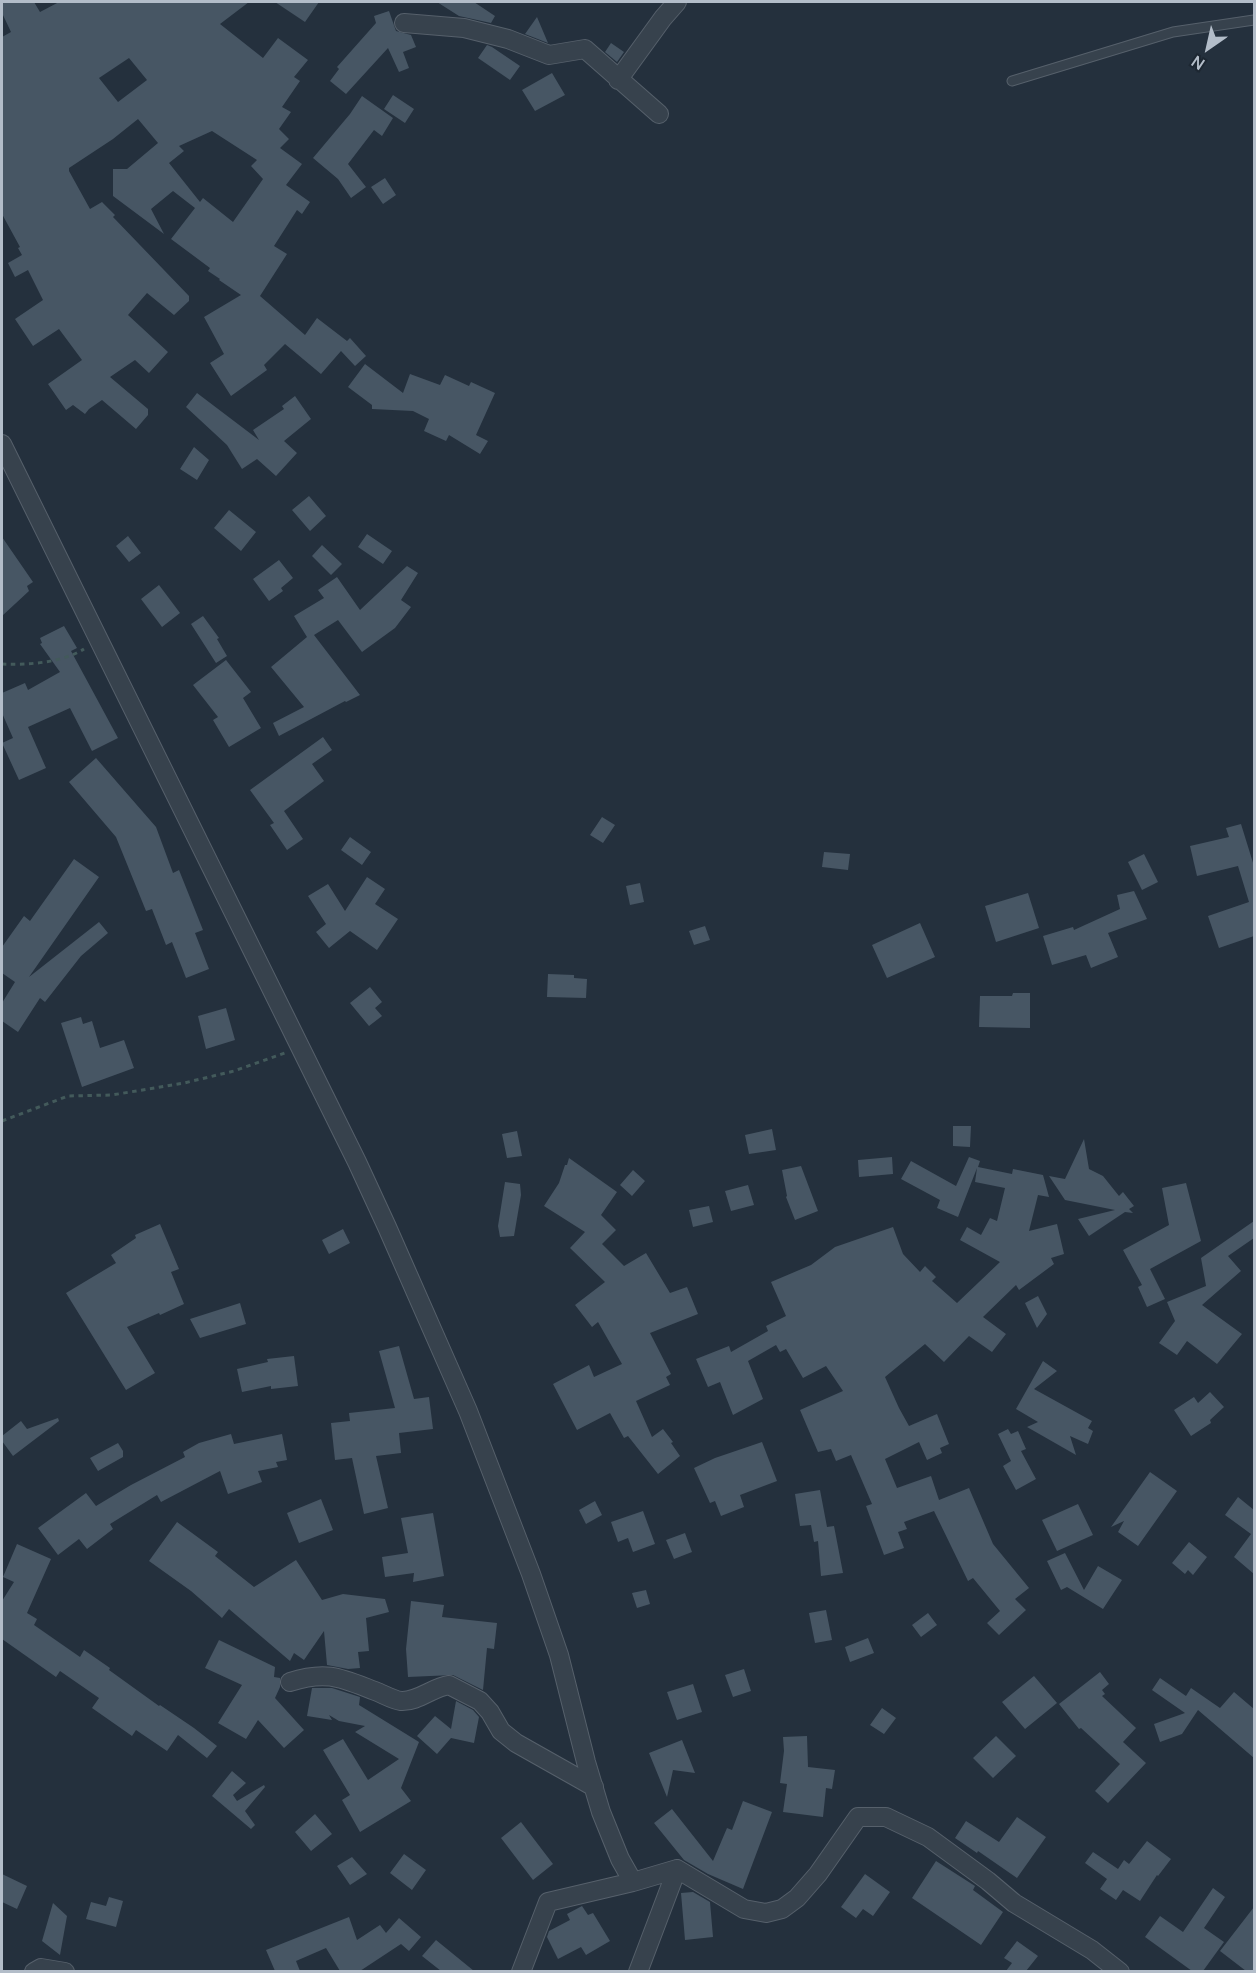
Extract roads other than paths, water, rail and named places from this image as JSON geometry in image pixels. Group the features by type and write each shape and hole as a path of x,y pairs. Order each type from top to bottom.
{"street":[{"path":"618,80 677,2"},
{"path":"404,23 464,27 508,39 549,55 585,49 659,114"},
{"path":"2,444 301,1048 387,1227 464,1401 502,1496 559,1655 601,1812 620,1859 633,1882"},
{"path":"290,1682 310,1675 323,1674 357,1684 398,1701 407,1701 450,1685 480,1701 490,1712 501,1731 516,1743 594,1787"},
{"path":"521,1971 548,1902 677,1869 744,1909 766,1913 782,1909 797,1898 818,1874 858,1817 886,1817 927,1837 988,1881 1014,1903 1092,1950 1120,1971"},
{"path":"638,1971 677,1869"},
{"path":"34,1971 41,1968 64,1971"}],"lane":[{"path":"1012,81 1173,32 1254,20"}]}
